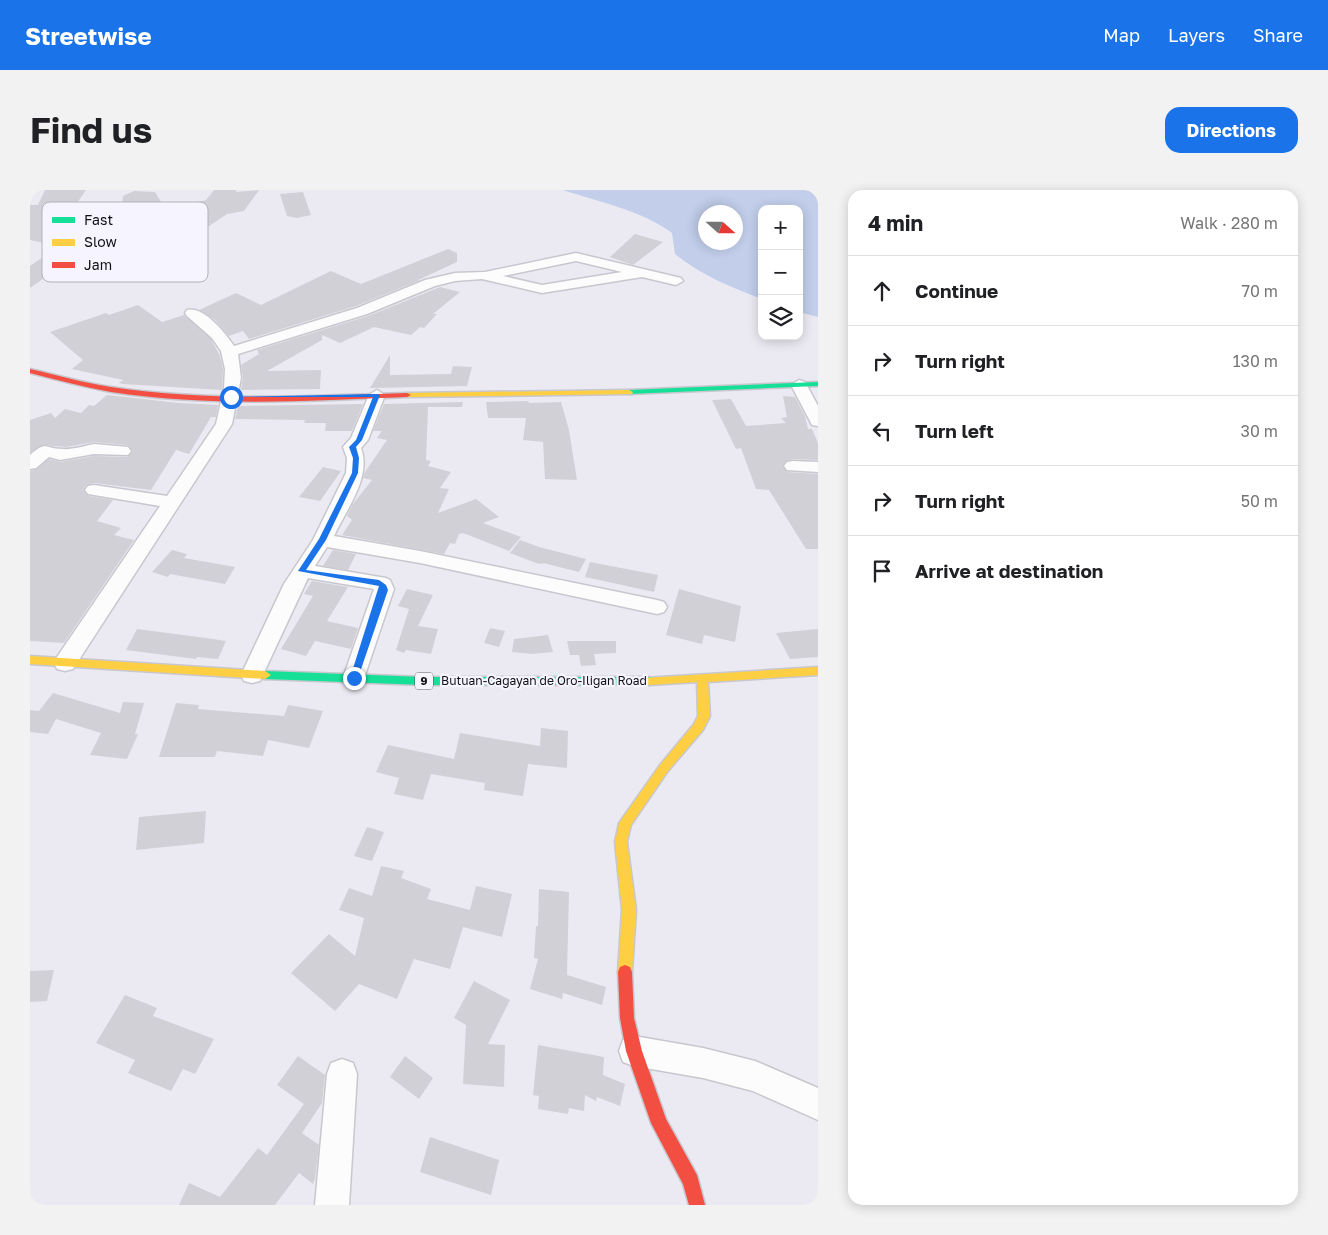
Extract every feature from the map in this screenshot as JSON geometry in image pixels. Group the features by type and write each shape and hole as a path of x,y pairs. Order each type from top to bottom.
{"main road":[{"path":"30,371 124,392 231,397 818,384"},
{"name":"Butuan-Cagayan de Oro-Iligan Road","path":"30,660 252,675 479,684 702,679 818,671"},
{"path":"697,1205 691,1182 659,1123 634,1052 627,1018 625,981 629,910 621,852 622,833 625,823 664,768 699,727 704,716 702,679"}],"street":[{"path":"229,352 317,326 430,283 455,277 516,270 570,257 583,258 676,281"},
{"path":"482,275 542,289 641,273"},
{"path":"65,663 224,424 231,397 232,373 229,352 208,325 192,313"},
{"path":"799,385 818,421"},
{"path":"252,675 302,571 322,540 355,473 356,458 352,447 358,440 377,395"},
{"path":"30,464 46,450 60,455 94,449 122,452"},
{"path":"793,466 818,467"},
{"path":"94,490 173,503"},
{"path":"322,540 487,571 657,607"},
{"path":"302,571 379,582 383,585 384,590 354,678"},
{"path":"634,1052 703,1063 755,1076 818,1104"},
{"path":"332,1205 342,1074"}],"water":[{"path":"563,190 818,190 818,317 803,313 803,205 758,205 758,297 716,280 675,254 672,233 660,225 633,212"}],"building":[{"path":"45,190 86,190 78,202 42,202 42,242 30,240 30,205 38,205"},
{"path":"214,190 236,190 236,192 259,190 244,211 227,214 208,227 208,202 197,202 206,200"},
{"path":"134,191 155,192 161,202 122,202 123,196"},
{"path":"303,192 311,215 297,218 287,216 280,194"},
{"path":"635,234 663,242 633,265 610,257"},
{"path":"448,249 457,253 457,262 418,280 420,280 356,306 249,339 243,331 229,336 215,320 199,310 236,293 261,305 331,271 361,284"},
{"path":"42,258 42,279 30,288 30,266"},
{"path":"440,287 460,292 433,314 437,314 424,328 420,327 411,335 374,327 340,343 322,335 322,340 267,371 321,370 320,389 241,390 243,378 241,365 259,354 257,350 368,316"},
{"path":"138,305 162,322 184,315 211,339 220,356 223,369 222,390 123,384 119,383 123,380 72,369 83,360 50,332 106,313 109,315"},
{"path":"390,355 390,375 451,374 453,366 472,367 467,386 370,388"},
{"path":"107,395 179,403 218,405 216,417 211,417 189,454 176,450 151,490 94,483 86,485 83,490 88,496 113,500 97,521 121,528 114,535 134,540 64,643 30,641 30,471 37,469 49,459 60,462 94,456 128,457 133,451 128,445 94,442 66,447 43,445 30,453 30,420 51,413 55,418 65,409 81,413 89,405 94,406"},
{"path":"783,396 795,397 805,416 808,429 812,429 818,443 818,460 793,459 786,461 782,466 787,472 818,474 818,549 806,549 769,490 756,489 741,448 736,449 712,400 731,399 746,426 786,423 781,418 787,417"},
{"path":"528,401 529,403 561,402 569,430 577,480 545,479 543,442 523,440 526,418 488,418 486,402"},
{"path":"463,402 462,407 428,407 426,460 431,461 428,466 451,472 440,488 449,489 438,513 476,499 499,517 483,523 521,537 509,551 463,533 459,534 455,544 450,543 444,554 342,535 352,520 347,516 352,505 372,480 363,478 365,472 387,440 377,438 382,431 373,431 384,404"},
{"path":"363,404 352,431 325,431 326,423 304,423 305,420 235,419 238,406"},
{"path":"323,467 341,471 320,501 299,497"},
{"path":"520,540 586,559 579,572 536,563 510,553"},
{"path":"172,550 187,554 184,558 235,567 225,584 170,574 168,577 152,572"},
{"path":"333,550 356,554 348,570 323,566"},
{"path":"590,562 658,575 654,592 585,577"},
{"path":"312,581 348,587 327,621 358,628 351,649 315,641 306,656 281,649 313,596 304,594"},
{"path":"407,589 433,595 418,626 438,629 431,654 406,650 404,653 396,650 409,609 398,606"},
{"path":"679,589 741,606 735,642 704,635 702,644 666,635"},
{"path":"490,628 505,631 499,647 484,643"},
{"path":"137,629 226,641 218,659 197,657 196,659 126,650"},
{"path":"818,629 818,657 790,659 776,633"},
{"path":"548,635 553,652 532,654 512,652 514,639"},
{"path":"567,641 616,641 616,653 594,654 596,665 581,666 579,655 570,655"},
{"path":"53,693 120,713 123,702 144,703 135,734 138,734 127,759 90,755 101,733 56,719 48,734 30,732 30,710 39,711"},
{"path":"176,703 199,705 198,709 284,716 288,705 323,711 309,748 268,740 263,756 217,751 215,757 159,757"},
{"path":"541,728 568,731 567,768 528,764 523,796 484,790 485,783 431,774 423,800 394,794 399,778 376,772 388,745 454,759 460,733 540,746"},
{"path":"206,811 204,843 136,850 139,817"},
{"path":"367,827 384,832 372,861 354,856"},
{"path":"381,866 404,871 401,878 431,889 427,899 470,910 476,886 512,894 502,937 463,927 450,969 414,959 397,999 359,984 335,1011 291,973 329,934 355,956 364,918 339,910 349,888 372,896"},
{"path":"539,889 569,892 567,975 606,987 602,1005 563,993 562,999 530,989 538,959 534,958 536,926 538,926"},
{"path":"54,970 47,1001 30,1002 30,971"},
{"path":"474,981 510,1000 488,1044 505,1045 504,1087 463,1084 466,1025 454,1018"},
{"path":"125,995 157,1008 153,1016 214,1039 195,1074 183,1069 171,1091 128,1073 135,1060 96,1043"},
{"path":"538,1045 604,1057 603,1075 625,1084 620,1106 597,1097 596,1101 585,1095 584,1111 569,1108 568,1114 538,1109 539,1096 533,1095"},
{"path":"298,1056 325,1075 322,1103 302,1133 319,1145 313,1184 299,1173 275,1205 179,1205 189,1183 220,1197 258,1148 267,1155 304,1104 277,1085"},
{"path":"405,1056 433,1078 419,1099 390,1077"},
{"path":"430,1137 499,1160 491,1195 420,1172"}],"traffic: fast":[{"path":"629,392 818,384"},
{"path":"265,675 424,681 649,681"}],"traffic: slow":[{"path":"407,395 629,392"},
{"path":"30,660 265,675"},
{"path":"649,681 818,671"},
{"path":"625,972 629,910 621,842 625,823 664,768 699,727 704,716 702,679"}],"traffic: jam":[{"path":"30,371 111,389 193,398 264,399 407,395"},
{"path":"625,972 627,1018 634,1051 659,1123 691,1181 697,1205"}],"route":[{"path":"231,397 377,395 358,440 352,447 356,458 355,473 322,540 302,571 379,582 383,585 384,590 354,678"}]}
